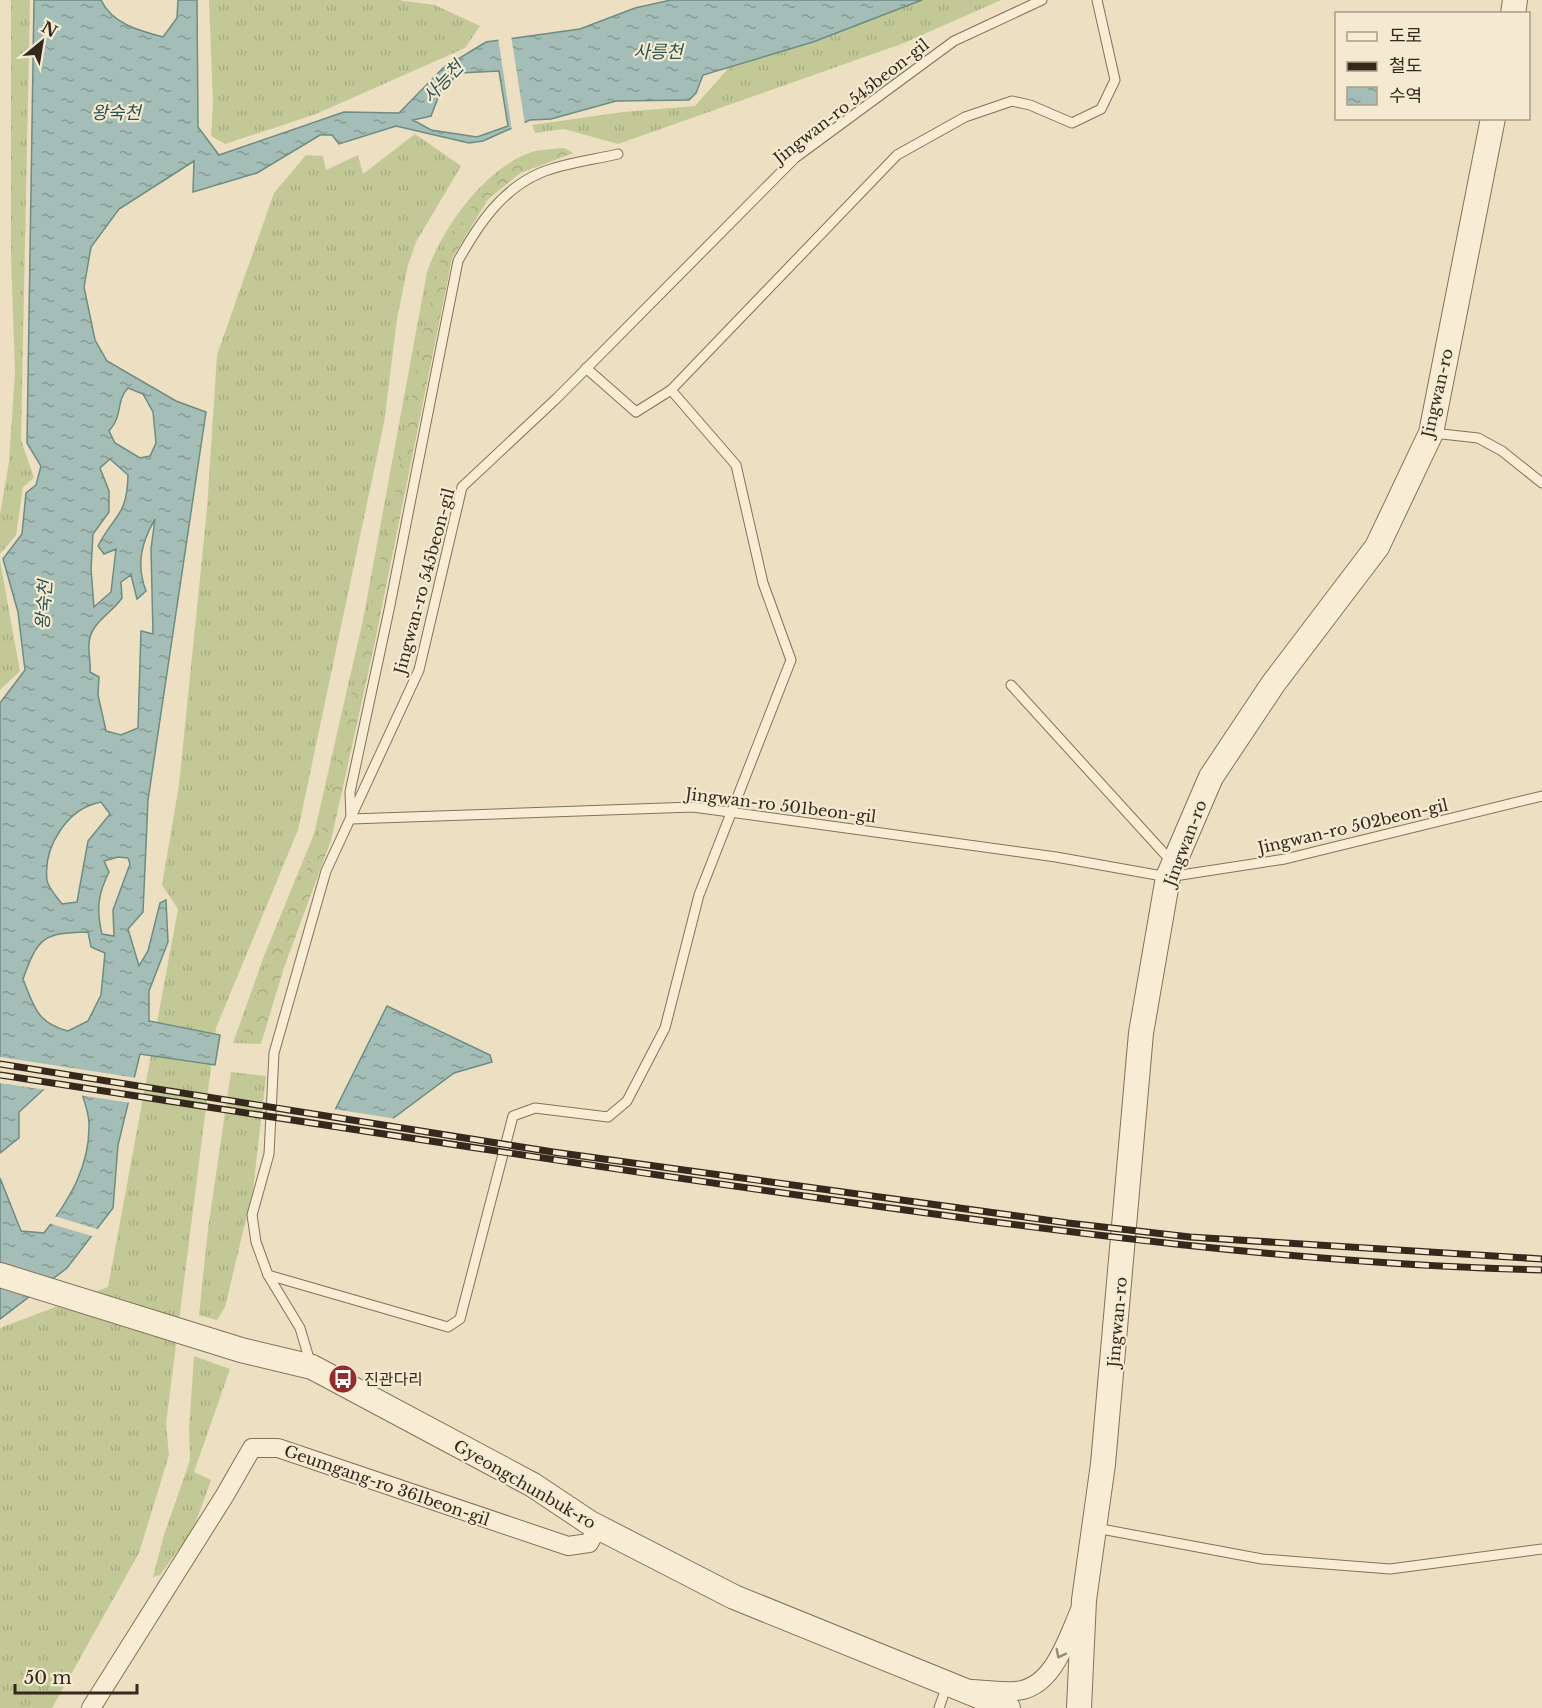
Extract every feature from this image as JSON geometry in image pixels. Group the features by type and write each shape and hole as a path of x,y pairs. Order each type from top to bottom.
{"street":[{"name":"Jingwan-ro","path":"1079,1708 1084,1600 1096,1528 1141,1033 1171,870 1211,777 1273,684 1377,547 1431,433 1493,120"},
{"name":"Gyeongchunbuk-ro","path":"0,1275 241,1350 312,1367 534,1485 598,1527 734,1598 1008,1708"},
{"name":"Geumgang-ro 361beon-gil","path":"91,1708 252,1448 278,1448 568,1546 589,1543 598,1527"},
{"path":"954,1686 1017,1691 1038,1682 1051,1671 1062,1652 1084,1600"}],"lane":[{"name":"Jingwan-ro 545beon-gil","path":"312,1367 300,1328 267,1275 256,1242 252,1215 269,1154 274,1053 326,871 419,670 462,487 586,369 795,158 954,41 1042,0"},
{"path":"586,369 636,412 671,390 897,155 965,117 1012,101 1030,105 1072,123 1101,109 1115,80 1097,0"},
{"path":"351,819 350,792 392,598 458,261 480,221 503,198 540,174 618,154"},
{"path":"267,1275 448,1327 460,1319 513,1116 535,1108 608,1117 627,1101 665,1028 699,895 791,660 763,583 736,465 671,390"},
{"path":"1431,433 1478,438 1502,451 1542,483"},
{"path":"1011,685 1171,870"},
{"name":"Jingwan-ro 502beon-gil","path":"1171,870 1285,859 1542,796"},
{"name":"Jingwan-ro 501beon-gil","path":"351,819 693,807 1056,857 1171,870"},
{"path":"1096,1528 1262,1559 1390,1569 1542,1550"},
{"path":"939,1708 954,1686"}],"green space":[{"path":"11,0 30,0 21,440 34,478 23,487 16,535 0,554 0,514 9,462 15,371 11,255"},
{"path":"209,0 398,0 435,5 480,26 465,48 316,114 225,144 211,136 213,104"},
{"path":"789,0 1001,0 904,43 618,144 564,129 535,133 532,125 623,112 695,106"},
{"path":"415,134 461,166 416,242 408,265 397,319 384,423 298,830 216,1028 166,1424 169,1455 139,1553 52,1708 0,1708 0,1328 108,1287 178,909 162,885 179,785 207,509 217,355 274,193 306,155 323,156 326,170 358,155 363,174"},
{"path":"564,148 573,153 520,173 488,199 452,258 373,650 331,840 284,967 261,1044 233,1043 264,956 314,834 363,620 427,272 434,254 455,218 482,185 498,171 532,152"},
{"path":"564,148 573,153 520,173 488,199 452,258 373,650 331,840 284,967 262,1037 244,1033 268,958 321,836 396,488 424,328 443,252 482,190 515,164"},
{"path":"0,561 20,671 0,690"},
{"path":"231,1072 266,1076 253,1190 225,1307 217,1320 199,1315 208,1229"},
{"path":"194,1356 230,1369 194,1472 211,1480 193,1530 160,1575 153,1577 164,1535 190,1460 189,1430"}],"water":[{"name":"왕숙천","path":"34,0 101,0 119,21 163,37 177,18 178,0 197,0 198,127 219,155 344,112 399,113 443,68 486,42 580,29 635,8 671,0 922,0 813,42 703,75 696,93 689,100 616,101 551,119 530,120 483,141 469,143 396,126 339,144 332,135 320,135 257,173 193,192 194,161 119,209 91,247 84,287 95,340 107,361 176,401 206,412 148,800 143,912 128,929 139,966 148,951 160,903 166,900 168,942 149,991 149,1021 220,1035 215,1065 140,1054 118,1145 113,1208 67,1268 0,1319 0,1178 21,1231 44,1233 62,1208 82,1169 86,1155 89,1124 79,1083 55,1079 19,1112 19,1138 0,1153 0,703 25,670 18,612 3,559 22,534 26,493 36,485 41,466 27,443","holes":["499,71 508,126 477,137 431,130 413,120 431,116 441,90 460,73","128,388 143,394 153,412 156,443 150,456 140,458 115,443 109,431 114,425 122,398","110,459 128,475 127,489 123,507 98,546 104,554 116,549 111,592 94,607 91,569 93,534 109,512 109,491 100,468","155,519 151,549 153,634 141,631 138,728 121,735 106,731 98,695 99,677 90,672 89,643 93,629 122,598 121,582 131,575 137,599 146,591 141,572 143,545","101,802 110,814 88,841 77,902 62,904 47,880 49,854 60,830 78,812","118,857 128,858 130,864 113,910 114,936 102,934 99,917 100,895 109,872 104,861","88,932 91,947 105,953 101,995 88,1021 68,1031 49,1023 38,1013 23,979 38,946 44,940 61,934"]},
{"path":"387,1006 490,1055 492,1062 454,1073 368,1137 329,1122"}],"pier":[{"path":"511,35 525,125 512,131 498,37"},
{"path":"0,1057 137,1078 131,1103 79,1095 76,1086 56,1082 47,1090 0,1083"},
{"path":"333,1109 397,1119 366,1140 327,1124"},
{"path":"54,1216 100,1230 95,1237 48,1223"}],"railway":[{"path":"0,1064 553,1152 1068,1223 1190,1237 1542,1259"},
{"path":"0,1075 614,1169 999,1223 1270,1254 1451,1267 1542,1270"}],"place":[{"name":"진관다리","path":"343,1379"}],"water label":[{"name":"사릉천","path":"658,52"},
{"name":"사능천","path":"443,82"}]}
